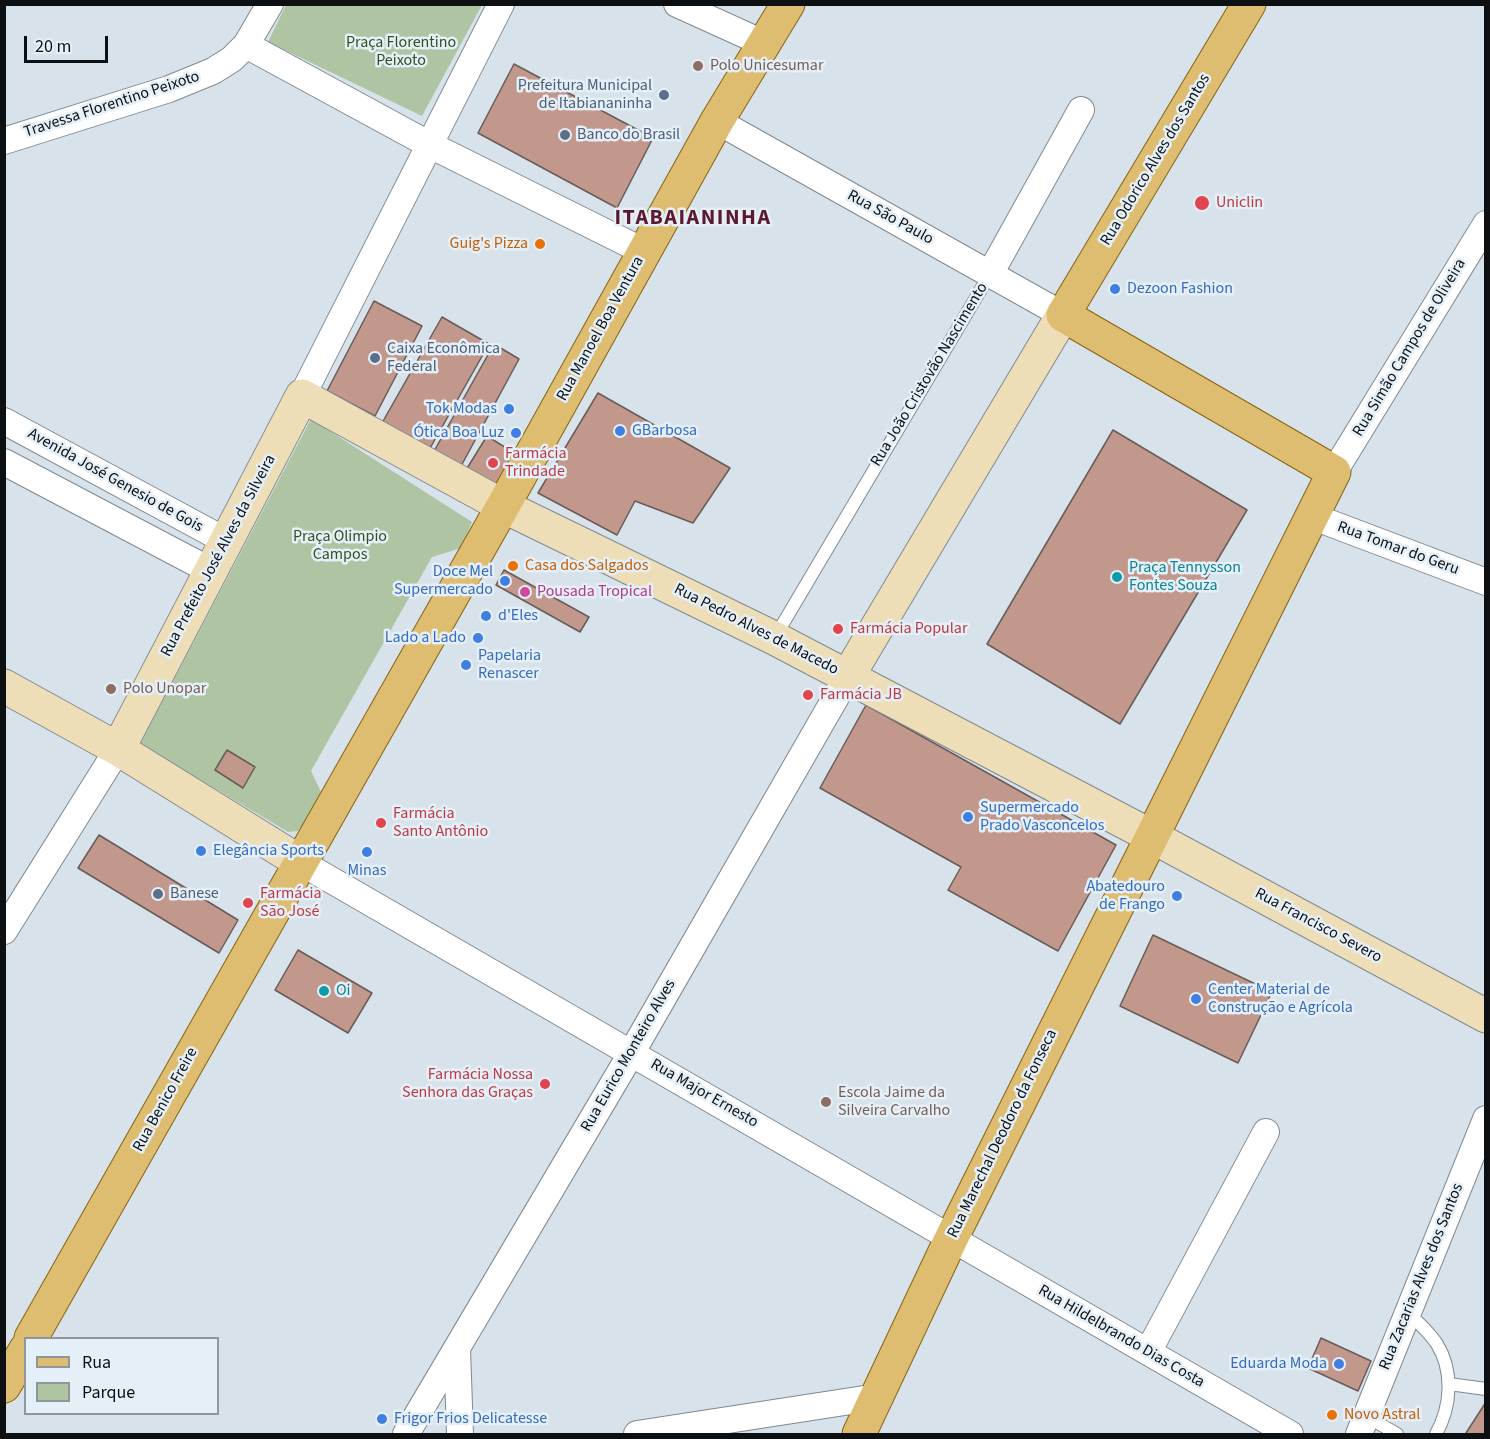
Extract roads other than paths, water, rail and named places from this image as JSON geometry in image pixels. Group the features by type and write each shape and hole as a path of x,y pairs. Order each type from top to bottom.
{"main road":[{"name":"Rua Manoel Boa Ventura","path":"503,506 717,121 788,4"},
{"name":"Rua Odorico Alves dos Santos","path":"1063,315 1249,4"},
{"path":"1063,315 1334,472 1151,836 848,676 1063,315"},
{"path":"4,686 117,749 300,862 503,506 302,396"},
{"name":"Rua Prefeito José Alves da Silveira","path":"117,749 302,396"},
{"name":"Rua Pedro Alves de Macedo","path":"503,506 848,676"},
{"name":"Rua Francisco Severo","path":"1151,836 1485,1016"},
{"name":"Rua Marechal Deodoro da Fonseca","path":"859,1434 951,1239 1151,836"},
{"name":"Rua Benico Freire","path":"32,1337 300,862"},
{"path":"4,1386 24,1351"}],"street":[{"path":"270,4 246,45 430,145 643,252"},
{"path":"302,396 501,4"},
{"path":"677,4 763,43"},
{"name":"Travessa Florentino Peixoto","path":"4,141 169,89 213,71 232,59 246,45"},
{"name":"Rua João Cristovão Nascimento","path":"990,274 1081,110"},
{"name":"Rua São Paulo","path":"717,121 1063,315"},
{"name":"Rua Simão Campos de Oliveira","path":"1334,472 1485,224"},
{"name":"Avenida José Genesio de Gois","path":"4,421 226,541"},
{"name":"Avenida José Genesio de Gois","path":"4,462 211,571"},
{"name":"Rua Tomar do Geru","path":"1311,516 1485,582"},
{"name":"Rua Eurico Monteiro Alves","path":"406,1434 632,1052 848,676"},
{"name":"Rua Prefeito José Alves da Silveira","path":"4,931 117,749"},
{"name":"Rua Major Ernesto","path":"300,862 632,1052 951,1239"},
{"name":"Rua Zacarias Alves dos Santos","path":"1362,1425 1485,1119"},
{"path":"1148,1352 1266,1132"},
{"name":"Rua Hildelbrando Dias Costa","path":"951,1239 1290,1434"},
{"path":"457,1349 460,1434"},
{"path":"637,1434 877,1397"}],"lane":[{"name":"Rua João Cristovão Nascimento","path":"774,638 990,274"},
{"path":"1408,1313 1437,1344 1445,1363 1449,1384 1449,1402 1444,1421 1436,1434"},
{"path":"1449,1384 1485,1389"},
{"path":"1362,1425 1397,1434"}],"place":[{"name":"Polo Unicesumar","path":"698,66"},
{"name":"Prefeitura Municipal de Itabiananinha","path":"664,95"},
{"name":"Banco do Brasil","path":"565,135"},
{"name":"Uniclin","path":"1202,203"},
{"name":"Guig's Pizza","path":"540,244"},
{"name":"Dezoon Fashion","path":"1115,289"},
{"name":"Caixa Econômica Federal","path":"375,358"},
{"name":"Tok Modas","path":"509,409"},
{"name":"GBarbosa","path":"620,431"},
{"name":"Ótica Boa Luz","path":"516,433"},
{"name":"Farmácia Trindade","path":"493,463"},
{"name":"Casa dos Salgados","path":"513,566"},
{"name":"Praça Tennysson Fontes Souza","path":"1117,577"},
{"name":"Doce Mel Supermercado","path":"505,581"},
{"name":"Pousada Tropical","path":"525,592"},
{"name":"d'Eles","path":"486,616"},
{"name":"Farmácia Popular","path":"838,629"},
{"name":"Lado a Lado","path":"478,638"},
{"name":"Papelaria Renascer","path":"466,665"},
{"name":"Polo Unopar","path":"111,689"},
{"name":"Farmácia JB","path":"808,695"},
{"name":"Supermercado Prado Vasconcelos","path":"968,817"},
{"name":"Farmácia Santo Antônio","path":"381,823"},
{"name":"Elegância Sports","path":"201,851"},
{"name":"Minas","path":"367,852"},
{"name":"Banese","path":"158,894"},
{"name":"Abatedouro de Frango","path":"1177,896"},
{"name":"Farmácia São José","path":"248,903"},
{"name":"Oi","path":"324,991"},
{"name":"Center Material de Construção e Agrícola","path":"1196,999"},
{"name":"Farmácia Nossa Senhora das Graças","path":"545,1084"},
{"name":"Escola Jaime da Silveira Carvalho","path":"826,1102"},
{"name":"Eduarda Moda","path":"1339,1364"},
{"name":"Novo Astral","path":"1332,1415"},
{"name":"Frigor Frios Delicatesse","path":"382,1419"}],"district":[{"name":"ITABAIANINHA","path":"693,219"}],"park label":[{"name":"Praça Florentino Peixoto","path":"401,52"},
{"name":"Praça Olimpio Campos","path":"340,546"}]}
